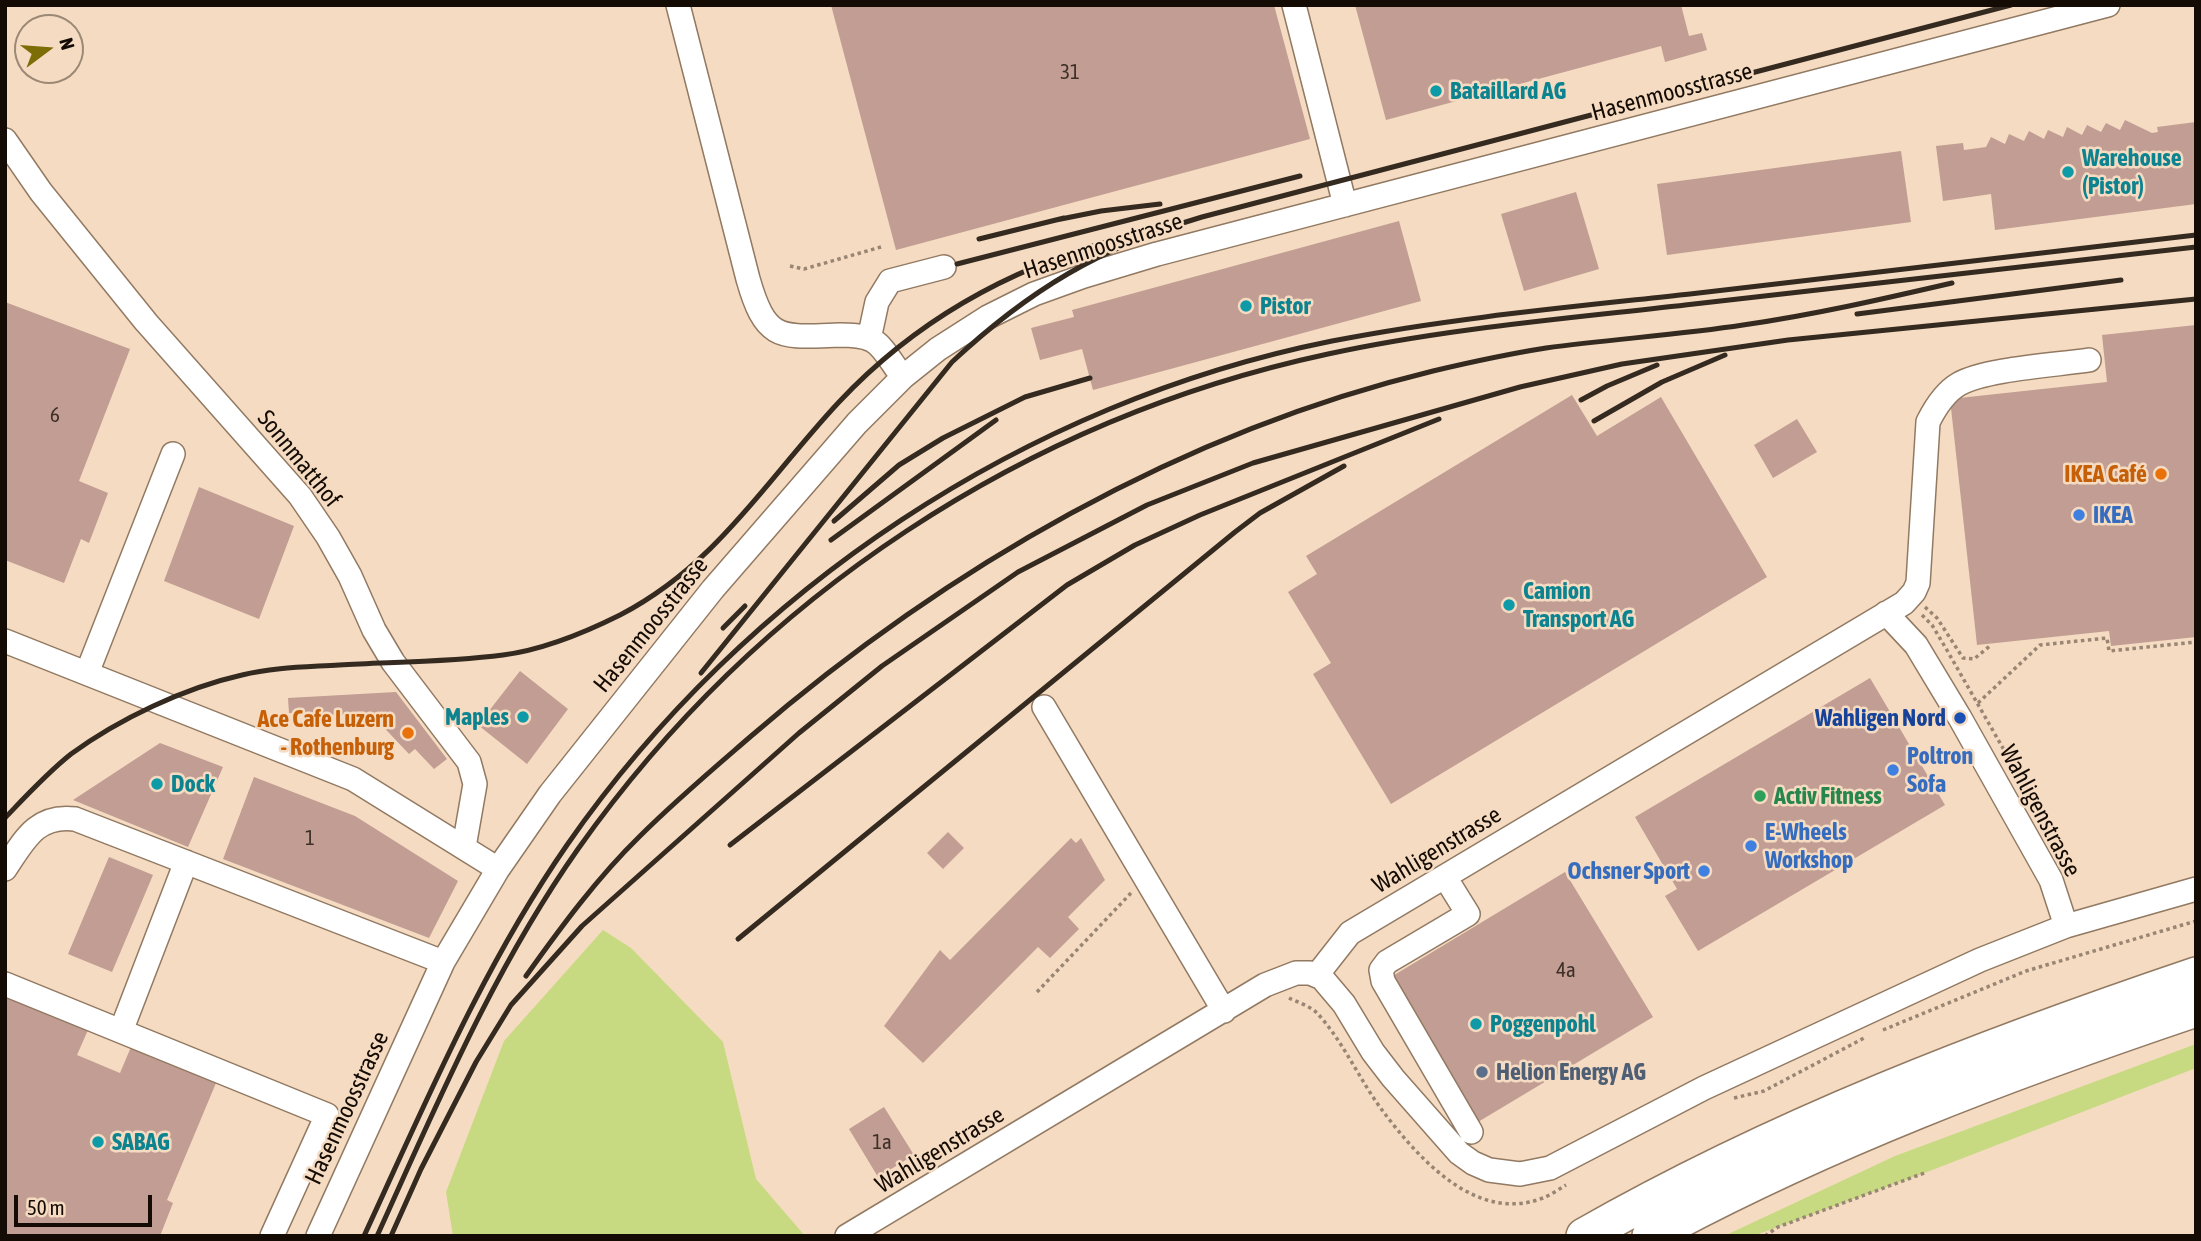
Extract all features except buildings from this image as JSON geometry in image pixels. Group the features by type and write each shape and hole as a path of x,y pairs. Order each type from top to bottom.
{"highway":[{"path":"1584,1236 1675,1186 1800,1127 1969,1056 2196,975"},
{"path":"1650,1236 1759,1181 1987,1082 2196,1009"}],"street":[{"path":"678,5 759,313 772,329 790,336 844,335 869,339 883,350 903,377"},
{"path":"1294,5 1345,205"},
{"name":"Hasenmoosstrasse","path":"317,1236 443,962 498,869 550,793 713,589 857,423 903,377 938,349 1010,306 1055,286 1157,254 2108,5"},
{"name":"Sonnmatthof","path":"5,140 41,192 146,322 300,496 328,537 393,662 469,762 475,784 464,847"},
{"path":"869,339 877,302 890,281 944,267"},
{"path":"1886,613 1914,607 1914,592 1918,583 1928,422 1936,405 1957,385 1976,377 2089,360"},
{"path":"88,673 173,454"},
{"name":"Wahligenstrasse","path":"847,1236 1288,974 1302,972 1317,975 1350,933 1886,613 1916,645 1960,718 2051,880 2066,926"},
{"path":"5,641 353,779 498,869"},
{"path":"1044,707 1224,1011"},
{"path":"5,869 26,836 37,827 63,817 75,819 443,962"},
{"path":"121,1031 186,862"},
{"path":"1445,877 1468,914 1387,962 1381,970 1383,981 1471,1132"},
{"path":"1317,975 1327,982 1344,1003 1392,1078 1459,1153 1489,1170 1520,1174 1550,1168 1745,1068 1980,960 2066,926 2196,889"},
{"path":"5,985 327,1115 272,1236"}],"path":[{"path":"790,266 804,269 881,247"},
{"path":"1914,607 1924,606 1937,618 1963,658 1974,659 1991,645"},
{"path":"1914,607 1932,625 2044,820"},
{"path":"1978,704 2040,645 2107,638 2109,651 2196,642"},
{"path":"1037,992 1145,878"},
{"path":"1765,1236 1778,1227 1927,1172"}],"green space":[{"path":"603,930 631,948 723,1042 756,1179 805,1236 453,1236 446,1192 504,1041"},
{"path":"2196,1044 2196,1068 1753,1236 1724,1236 1895,1156"}],"railway":[{"path":"701,673 952,362 1038,292 1099,257 1131,242 1202,217 2011,5"},
{"path":"957,264 1300,176"},
{"path":"1056,220 1160,204"},
{"path":"979,239 1064,218"},
{"path":"364,1236 433,1085 509,938 567,845 638,752 719,667 807,589 902,520 1002,460 1108,409 1219,370 1332,341 1511,314 2196,235"},
{"path":"5,818 54,769 90,741 153,706 198,688 254,672 278,669 462,659 518,653 563,640 620,615 655,594 713,546 839,402 899,346 932,322 1002,282 1039,265 1117,239"},
{"path":"377,1236 468,1038 520,941 578,849 649,758 728,674 814,598 906,531 1005,472 1108,423 1216,384 1328,354 1373,345 1511,324 2196,247"},
{"path":"1857,314 2121,280"},
{"path":"526,976 566,921 624,852 708,773 825,675 904,617 986,563 1070,514 1158,469 1248,430 1339,397 1433,371 1546,348 1769,321 1952,283"},
{"path":"391,1236 421,1169 476,1062 511,1005 582,926 799,733 882,666 1018,572 1147,505 1253,463 1520,387 1622,364 1788,340 2196,299"},
{"path":"1594,421 1662,382 1725,355"},
{"path":"1581,400 1657,365"},
{"path":"834,521 899,465 943,438 1025,397 1090,378"},
{"path":"730,845 1067,585 1135,545 1200,515 1439,419"},
{"path":"831,540 996,420"},
{"path":"738,939 1235,532 1260,513 1344,466"},
{"path":"723,628 745,606"}],"place":[{"name":"Bataillard AG","path":"1436,91"},
{"name":"Warehouse (Pistor)","path":"2068,172"},
{"name":"Pistor","path":"1246,306"},
{"name":"IKEA Café","path":"2161,474"},
{"name":"IKEA","path":"2079,515"},
{"name":"Camion Transport AG","path":"1509,605"},
{"name":"Maples","path":"523,717"},
{"name":"Wahligen Nord","path":"1960,718"},
{"name":"Ace Cafe Luzern - Rothenburg","path":"408,733"},
{"name":"Poltron Sofa","path":"1893,770"},
{"name":"Dock","path":"157,784"},
{"name":"Activ Fitness","path":"1760,796"},
{"name":"E-Wheels Workshop","path":"1751,846"},
{"name":"Ochsner Sport","path":"1704,871"},
{"name":"Poggenpohl","path":"1476,1024"},
{"name":"Helion Energy AG","path":"1482,1072"},
{"name":"SABAG","path":"98,1142"}]}
